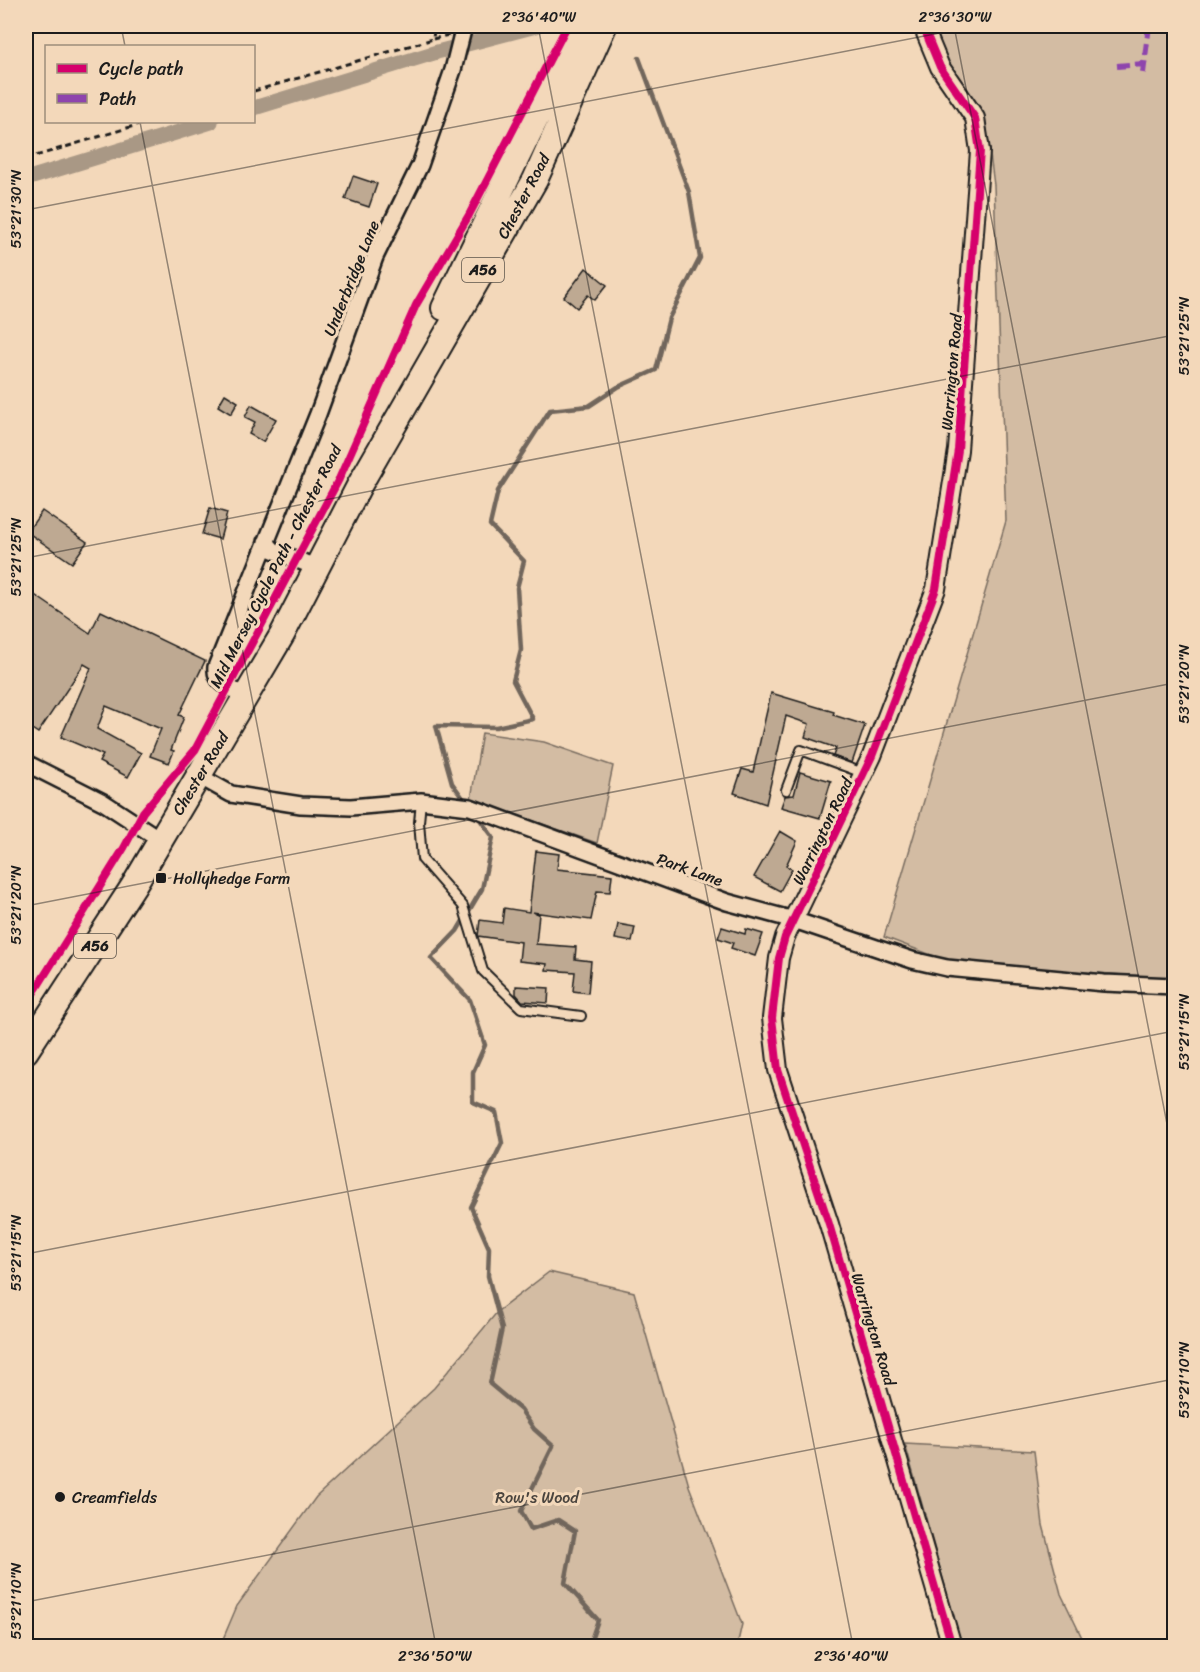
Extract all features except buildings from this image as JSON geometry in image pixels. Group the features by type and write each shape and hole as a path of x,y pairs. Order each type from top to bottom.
{"highway":[{"name":"Chester Road","path":"359,486 581,26"},
{"name":"Chester Road","path":"26,1051 134,885 282,635 315,567 359,486 535,180 604,26"}],"street":[{"name":"Underbridge Lane","path":"246,697 221,682 216,673 318,414 375,257 420,165 453,70 464,26"},
{"name":"Warrington Road","path":"923,26 940,67 975,118 980,151 967,355 958,450 936,589 903,680 864,773 794,920 779,958 773,1003 774,1052 786,1098 836,1246 952,1647"},
{"path":"266,542 273,550 315,567"},
{"path":"26,763 103,802 161,840"},
{"name":"Park Lane","path":"199,776 231,794 301,805 351,807 421,801 470,807 727,902 794,920 902,957 948,968 1104,983 1174,986"}],"lane":[{"path":"786,790 801,750 864,773"},
{"path":"421,801 419,822 422,859 463,906 483,971 521,1008 581,1016"}],"path":[{"path":"433,39 434,30 453,26"},
{"path":"255,91 484,26"},
{"path":"26,159 144,123"}],"green space":[{"path":"938,26 1174,26 1174,979 947,961 884,937 1006,521 994,185 985,117 940,50"},
{"path":"482,733 544,742 613,766 597,843 471,799"},
{"name":"Row's Wood","path":"549,1272 634,1292 689,1486 742,1624 737,1646 220,1646 237,1606 316,1497 434,1388 498,1311"},
{"path":"905,1444 1034,1451 1043,1525 1061,1594 1086,1646 962,1646"}],"waterway":[{"path":"255,108 437,52 536,26"},
{"path":"466,802 452,783 436,726 496,727 533,719 513,681 521,650 517,588 524,561 490,525 498,491 550,410 589,406 618,387 656,370 669,318 700,258 689,192 639,58"},
{"path":"26,179 208,123"},
{"path":"475,813 493,837 482,889 457,931 431,958 470,1000 485,1045 473,1072 473,1102 496,1112 502,1143 471,1207 489,1248 488,1276 502,1329 490,1384 521,1410 534,1429 553,1446 521,1511 531,1529 558,1520 575,1531 565,1583 598,1620 589,1646"}],"marked path":[{"path":"1143,73 1149,26"},
{"path":"1117,66 1144,64"}],"cycle path":[{"name":"Mid Mersey Cycle Path - Chester Road","path":"26,1005 124,848 143,812 195,750 339,479 416,305 469,215 567,26"},
{"path":"923,26 940,67 975,118 980,151 958,450 936,589 872,756 785,937 779,958 772,1018 778,1070 829,1224 952,1646"}],"place":[{"name":"Hollyhedge Farm","path":"161,878"},
{"name":"Creamfields","path":"60,1497"}]}
